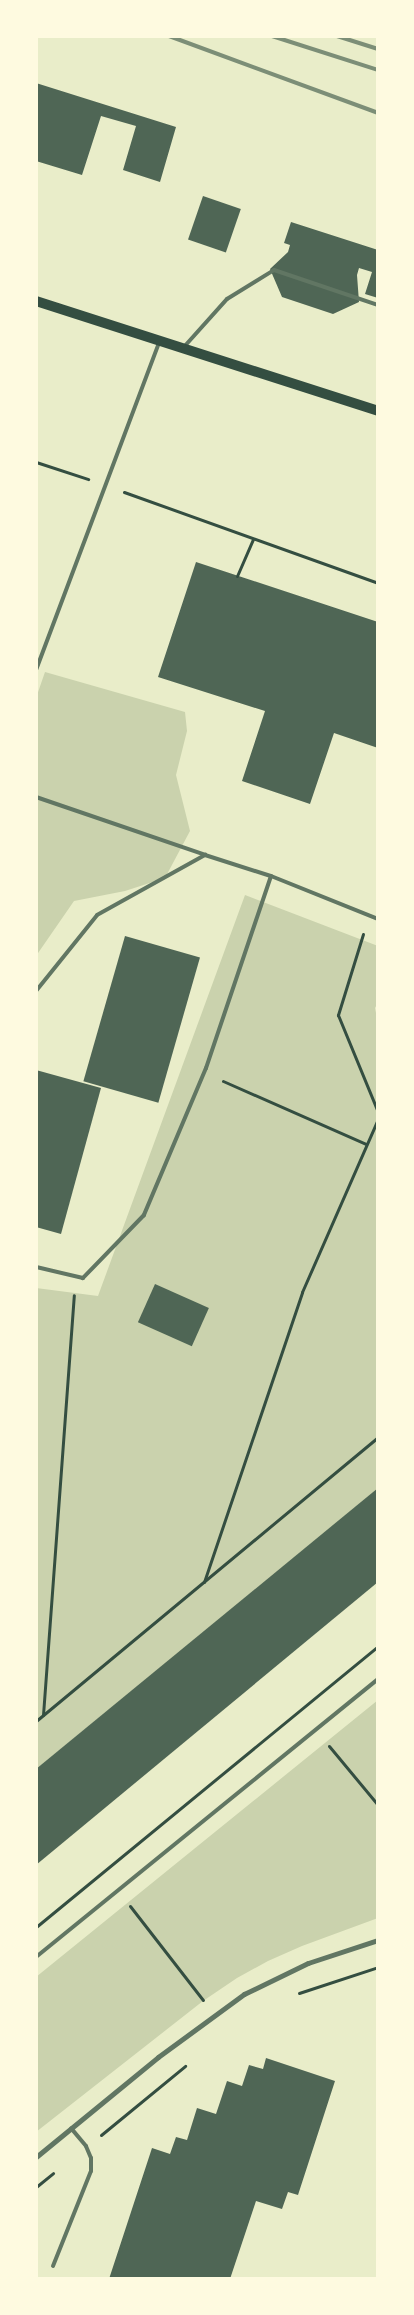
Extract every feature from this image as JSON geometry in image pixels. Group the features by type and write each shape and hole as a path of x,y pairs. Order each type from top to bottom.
{"main road":[{"path":"36,302 378,411"}],"street":[{"path":"36,2156 214,2015 244,1994 308,1963 378,1940"}],"lane":[{"path":"182,348 226,299 274,270 378,305"},
{"path":"36,670 159,342"},
{"path":"36,797 270,876 378,919"},
{"path":"36,990 97,915 205,855"},
{"path":"36,1267 83,1278 144,1215 204,1072 270,876"},
{"path":"36,1957 378,1679"},
{"path":"53,2266 90,2171 91,2158 86,2146 71,2128"}],"path":[{"path":"36,462 378,583"},
{"path":"237,576 253,538"},
{"path":"369,916 338,1015 378,1112"},
{"path":"204,1072 366,1144"},
{"path":"204,1582 302,1292 378,1119"},
{"path":"42,1716 75,1276"},
{"path":"36,1721 378,1437"},
{"path":"36,1927 378,1646"},
{"path":"301,1709 378,1805"},
{"path":"103,1873 214,2015"},
{"path":"290,1996 378,1967"},
{"path":"36,2187 189,2063"}],"green space":[{"path":"45,672 185,712 187,731 176,775 190,831 165,878 125,891 74,901 36,956 36,698"},
{"path":"245,895 378,946 378,1002 375,1008 378,1023 378,1491 36,1769 36,1288 98,1296"},
{"path":"378,1700 378,1918 302,1946 268,1961 237,1978 203,2001 36,2132 36,1977"}],"building":[{"path":"36,83 176,127 160,182 123,170 136,126 101,116 82,175 36,161"},
{"path":"203,196 241,209 226,253 188,239"},
{"path":"291,222 378,250 378,298 365,294 372,272 359,268 357,275 359,302 333,314 282,297 270,269 288,252 290,245 284,243"},
{"path":"196,562 378,622 378,748 334,733 310,804 242,781 265,711 158,677"},
{"path":"125,936 200,957 158,1103 83,1081"},
{"path":"36,1070 101,1088 61,1234 36,1227"},
{"path":"155,1284 209,1308 192,1346 138,1322"},
{"path":"378,1488 378,1582 36,1865 36,1769"},
{"path":"266,2058 335,2081 298,2195 288,2192 282,2209 256,2201 230,2279 109,2279 152,2148 170,2154 176,2137 187,2140 197,2108 216,2114 227,2081 242,2086 249,2065 263,2069"}],"railway":[{"path":"169,36 378,113"},
{"path":"272,36 378,70"},
{"path":"337,36 378,49"}]}
